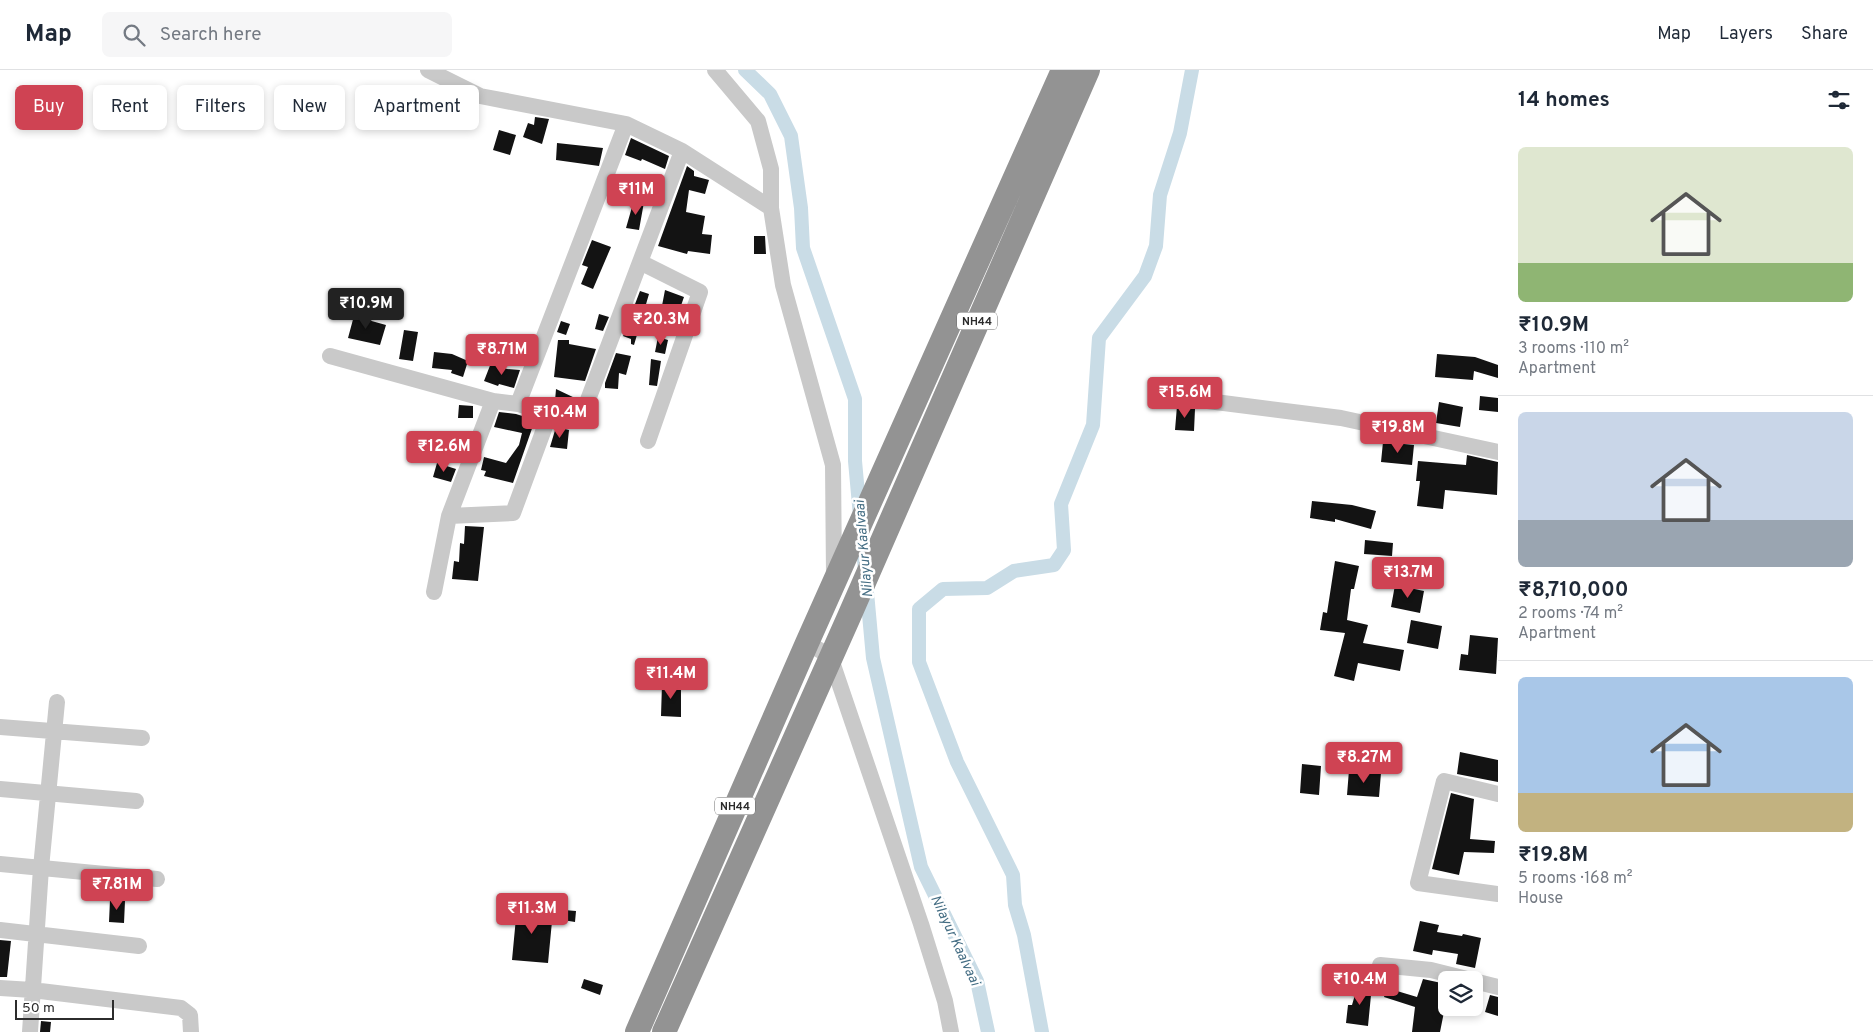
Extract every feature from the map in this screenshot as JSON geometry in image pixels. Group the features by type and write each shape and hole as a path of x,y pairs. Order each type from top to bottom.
{"highway":[{"name":"NH44","path":"637,1032 834,582 852,546 1063,70"},
{"name":"NH44","path":"664,1032 848,619 1088,70"}],"street":[{"path":"428,70 480,96 626,124 682,150 771,208"},
{"path":"715,70 758,121 771,169 771,208 783,285 833,465 834,582"},
{"path":"518,404 626,124"},
{"path":"330,356 493,401 518,404 573,420 583,413 682,150"},
{"path":"640,262 700,292 648,441"},
{"path":"1192,399 1341,418 1498,452"},
{"path":"434,592 449,516 493,401"},
{"path":"449,516 512,513 550,413"},
{"path":"807,643 830,656 946,1001 951,1032"},
{"path":"30,1032 35,932 58,702"},
{"path":"0,727 142,738"},
{"path":"1498,794 1444,781 1418,882 1498,891"},
{"path":"0,790 136,801"},
{"path":"0,864 157,879"},
{"path":"0,930 35,932 139,946"},
{"path":"1380,965 1438,972"},
{"path":"1483,983 1498,987"},
{"path":"0,988 32,990 181,1008 190,1015 191,1032"}],"building":[{"path":"535,117 549,119 542,144 523,137 528,123 534,125"},
{"path":"499,130 516,135 510,155 493,150"},
{"path":"631,138 669,156 665,169 642,159 641,161 625,155"},
{"path":"557,143 603,148 599,166 556,160"},
{"path":"687,166 694,171 694,176 709,180 705,194 689,190 686,212 705,216 702,234 712,235 710,254 688,251 687,254 658,246"},
{"path":"634,200 644,202 639,230 626,228"},
{"path":"754,236 765,236 766,254 754,254"},
{"path":"592,240 611,247 593,289 581,284 588,267 582,265"},
{"path":"665,290 684,297 677,317 661,311"},
{"path":"640,291 649,294 634,345 631,344 631,339 623,336 631,324 632,312"},
{"path":"355,312 369,316 368,320 386,325 380,345 348,338"},
{"path":"599,314 609,317 603,331 595,329"},
{"path":"561,321 570,324 566,335 557,332"},
{"path":"404,330 418,332 413,361 399,359"},
{"path":"658,337 668,340 665,354 655,352"},
{"path":"558,340 569,340 569,344 596,349 585,381 554,377"},
{"path":"434,352 452,354 468,361 463,377 451,373 452,370 432,368"},
{"path":"616,353 631,356 626,375 619,373 618,389 605,388 605,383"},
{"path":"1437,354 1475,357 1498,365 1498,378 1474,371 1473,380 1435,377"},
{"path":"651,359 661,361 657,386 649,385"},
{"path":"491,363 507,369 520,370 514,388 499,384 498,386 484,381"},
{"path":"556,389 577,399 574,409 555,401"},
{"path":"1480,396 1498,398 1498,412 1479,410"},
{"path":"1439,402 1463,407 1460,427 1436,423"},
{"path":"459,405 473,406 473,418 458,418"},
{"path":"1177,406 1195,409 1194,431 1175,430"},
{"path":"499,412 516,414 535,420 513,483 484,476 486,471 481,470 484,457 506,463 519,445 522,433 494,427"},
{"path":"556,427 569,430 567,449 550,447"},
{"path":"1383,442 1414,445 1412,465 1381,462"},
{"path":"1467,455 1498,462 1497,495 1445,490 1443,509 1417,506 1420,481 1416,481 1418,461 1466,465"},
{"path":"437,463 456,469 451,482 433,477"},
{"path":"1312,501 1352,505 1376,511 1371,529 1335,519 1335,522 1310,518"},
{"path":"465,526 484,527 478,581 452,579 454,561 459,562 460,543 464,544"},
{"path":"1365,540 1393,543 1392,556 1364,554"},
{"path":"1335,561 1359,566 1354,589 1351,589 1347,620 1368,625 1363,643 1404,650 1400,671 1358,663 1354,681 1334,676 1345,633 1320,630 1323,612 1327,613"},
{"path":"1395,585 1424,591 1420,613 1391,607"},
{"path":"1411,620 1442,626 1438,649 1407,643"},
{"path":"1470,635 1498,638 1496,674 1459,670 1461,654 1468,655"},
{"path":"662,684 681,684 681,717 661,716"},
{"path":"1460,752 1498,760 1498,782 1457,774"},
{"path":"1302,764 1321,766 1319,795 1300,793"},
{"path":"1349,770 1381,773 1379,797 1347,795"},
{"path":"1451,793 1474,799 1470,839 1495,841 1494,853 1464,852 1459,875 1432,869"},
{"path":"110,900 125,901 124,923 109,922"},
{"path":"517,907 553,911 548,963 512,960"},
{"path":"564,910 576,911 575,922 563,920"},
{"path":"1420,921 1439,925 1437,932 1462,936 1463,934 1481,938 1475,968 1456,964 1458,954 1433,950 1432,955 1413,951"},
{"path":"0,940 11,941 7,977 0,977"},
{"path":"584,979 603,985 600,995 581,988"},
{"path":"1423,979 1438,982 1438,1016 1443,1016 1440,1032 1412,1032 1415,1007 1384,997 1387,988 1417,997"},
{"path":"1359,981 1372,985 1368,1026 1346,1023 1348,1005 1352,1005"},
{"path":"1490,995 1498,997 1498,1016 1485,1012"},
{"path":"41,1021 51,1022 50,1032 40,1032"}],"waterway":[{"name":"Nilayur Kaalvaai","path":"745,70 770,94 791,136 801,208 803,248 855,399 855,461 873,658 921,867 977,981 988,1032"},
{"path":"1042,1032 1024,935 1015,905 1013,875 957,762 919,662 919,609 943,589 987,588 1014,571 1054,565 1064,550 1061,504 1093,425 1099,338 1145,276 1156,246 1160,195 1180,133 1192,70"}]}
